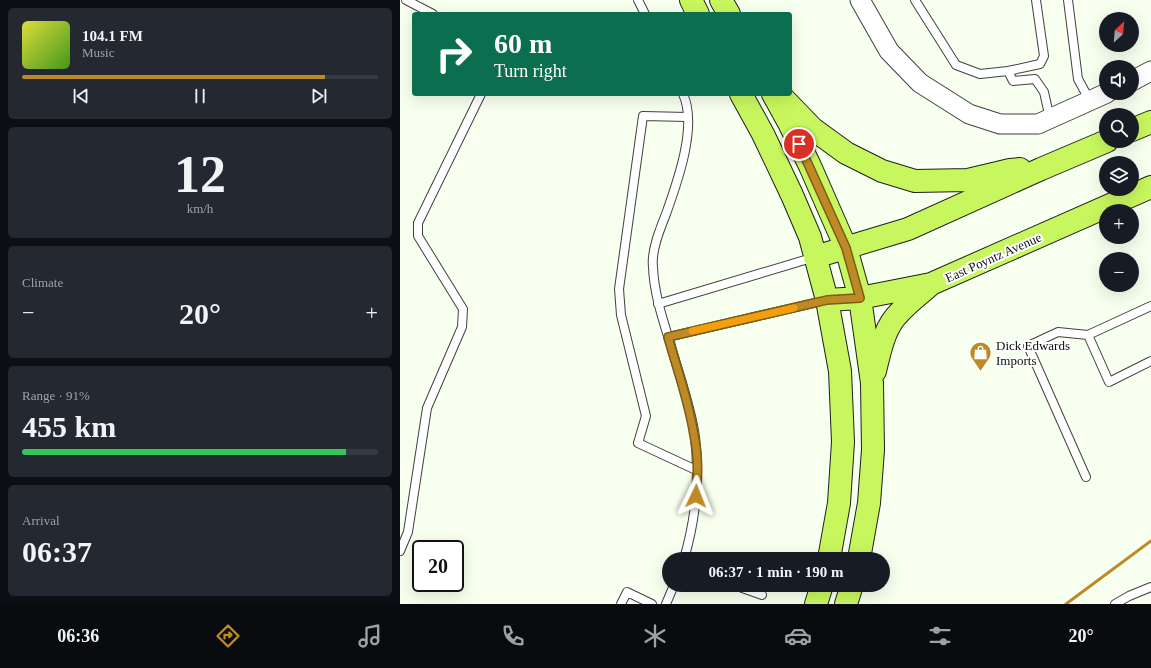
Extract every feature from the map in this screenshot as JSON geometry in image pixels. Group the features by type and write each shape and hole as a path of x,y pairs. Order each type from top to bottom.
{"highway":[{"path":"691,0 697,12"},
{"path":"722,0 728,12"},
{"path":"742,96 763,134 810,237 827,300 840,371 843,442 838,503 830,552"},
{"path":"774,96 807,160 846,248 860,298 872,383 873,450 869,504 860,552"},
{"path":"783,96 813,129 846,153 882,171 895,175 915,180 968,180 1010,170 1041,169"},
{"path":"1139,127 1151,122"},
{"path":"815,257 908,229 1099,144"},
{"name":"East Poyntz Avenue","path":"827,300 860,298 931,284 1151,187"},
{"path":"872,383 882,341 889,325 899,313 931,284"},
{"path":"816,604 820,592"},
{"path":"846,604 850,592"}],"street":[{"path":"860,0 889,51 920,83 969,114 1000,124 1038,124 1099,97"},
{"path":"1139,77 1151,71"}],"lane":[{"path":"406,0 429,12"},
{"path":"638,0 644,12"},
{"path":"915,0 956,65 980,74 1008,71 1040,64 1044,56 1036,0"},
{"path":"1068,0 1078,79 1091,101"},
{"path":"1008,71 1013,81 1036,79 1044,92 1050,119"},
{"path":"400,551 408,532 427,408 462,327 463,309 418,236 418,223 480,96"},
{"path":"684,96 688,117 687,141 673,195 657,237 652,265 658,304 688,406 695,436 697,483 695,509 691,534 686,552"},
{"path":"688,117 643,116 619,289 621,315 646,416 638,443 696,470"},
{"path":"658,304 815,257"},
{"path":"668,337 827,300"},
{"path":"1086,477 1028,346 1058,332 1088,335 1151,306"},
{"path":"1088,335 1110,382 1151,361"},
{"path":"1115,604 1129,596 1151,587"},
{"path":"621,604 627,592 652,604"},
{"path":"666,604 671,592"},
{"path":"754,592 762,595"}],"railway":[{"path":"1066,604 1151,541"}],"slow traffic":[{"path":"692,331 794,308"}],"place":[{"name":"Dick Edwards Imports","path":"981,372"}],"route":[{"path":"696,496 697,483 695,436 668,337 827,300 860,298 846,248 799,144"}]}
